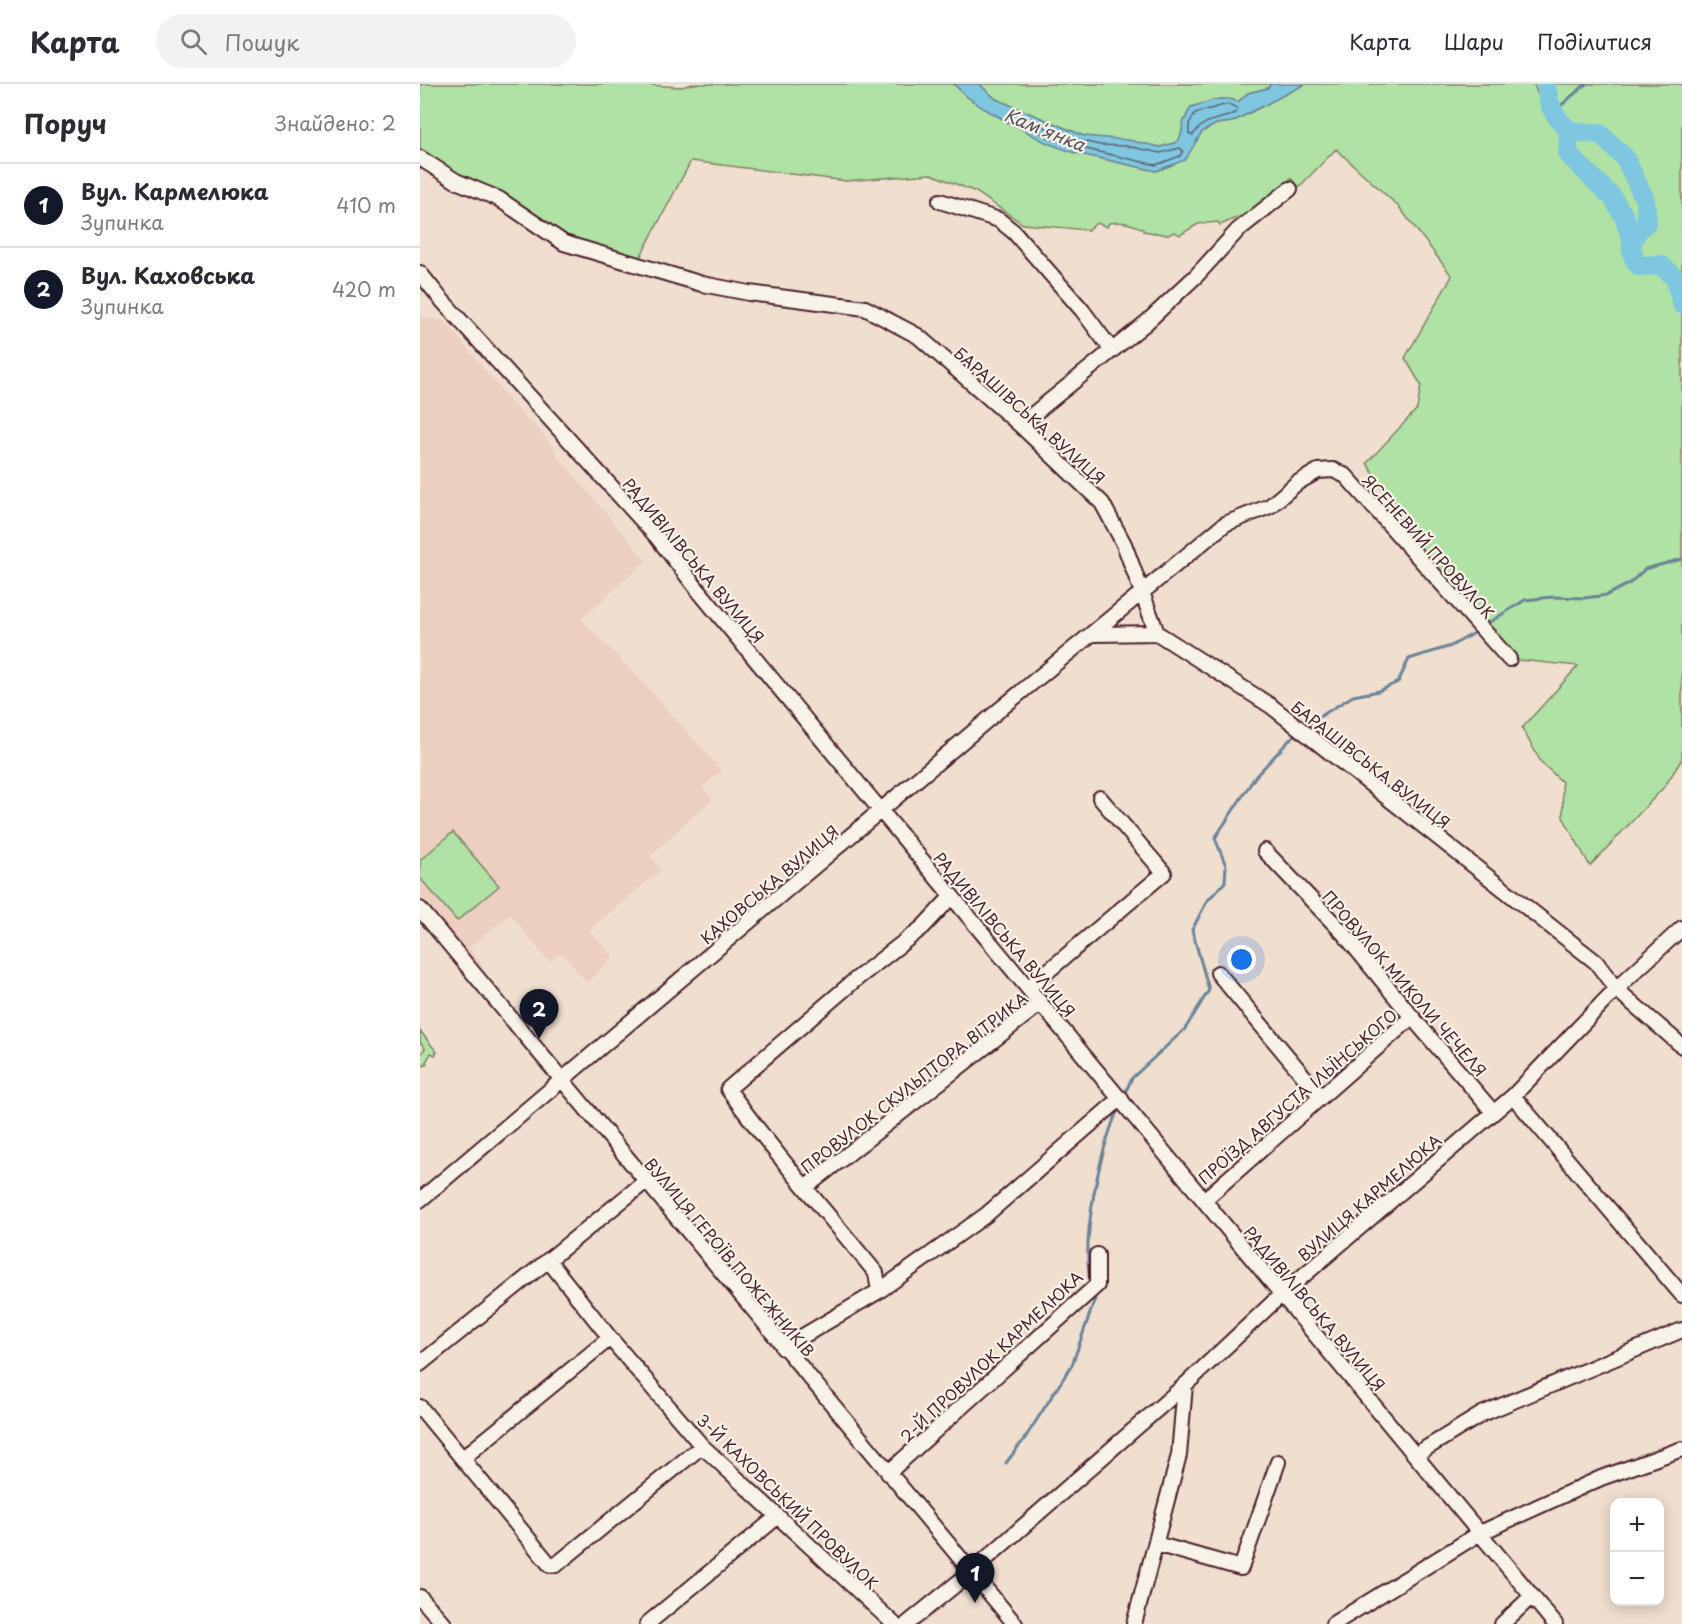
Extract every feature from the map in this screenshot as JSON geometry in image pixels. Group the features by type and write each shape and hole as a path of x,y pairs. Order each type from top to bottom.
{"street":[{"name":"БАРАШІВСЬКА ВУЛИЦЯ","path":"420,158 456,181 499,199 564,243 702,284 749,293 866,308 918,336 1020,425 1102,503 1124,544 1156,633 1271,706 1596,962 1616,989 1682,1046"},
{"path":"1020,425 1147,322 1197,275 1238,230 1290,189"},
{"path":"940,201 999,220 1014,232 1083,310 1111,350"},
{"name":"РАДИВІЛІВСЬКА ВУЛИЦЯ","path":"420,273 440,298 657,537 698,590 1555,1624"},
{"name":"ЯСЕНЕВИЙ ПРОВУЛОК","path":"1141,593 1225,524 1270,506 1297,483 1318,471 1333,470 1346,476 1509,659"},
{"name":"КАХОВСЬКА ВУЛИЦЯ","path":"420,1200 998,711 1141,593"},
{"path":"1094,634 1156,633"},
{"path":"1028,988 1164,873 1100,798"},
{"name":"ПРОВУЛОК МИКОЛИ ЧЕЧЕЛЯ","path":"1265,851 1345,935 1493,1112"},
{"path":"879,1291 876,1273 765,1140 728,1089 855,981 923,927 952,896"},
{"name":"ВУЛИЦЯ ГЕРОЇВ ПОЖЕЖНИКІВ","path":"420,909 1015,1624"},
{"name":"ВУЛИЦЯ КАРМЕЛЮКА","path":"907,1624 971,1572 1185,1385 1282,1294 1513,1096 1616,989 1682,928"},
{"path":"1218,973 1321,1097"},
{"name":"ПРОВУЛОК СКУЛЬПТОРА ВІТРИКА","path":"806,1187 1041,1003"},
{"name":"ПРОЇЗД АВГУСТА ІЛЬЇНСЬКОГО","path":"1204,1200 1412,1017"},
{"path":"1513,1096 1682,1295"},
{"path":"783,1347 879,1291 986,1215 1120,1098"},
{"path":"420,1364 646,1181"},
{"name":"2-Й ПРОВУЛОК КАРМЕЛЮКА","path":"888,1473 1097,1285 1096,1255"},
{"name":"3-Й КАХОВСЬКИЙ ПРОВУЛОК","path":"548,1260 610,1338 702,1446 894,1624"},
{"path":"1416,1455 1482,1414 1682,1330"},
{"path":"463,1458 610,1338"},
{"path":"1134,1624 1179,1455 1185,1385"},
{"path":"420,1407 548,1564 553,1566 702,1446"},
{"path":"1332,1624 1480,1533 1601,1478 1682,1449"},
{"path":"1156,1544 1241,1568 1278,1462"},
{"path":"648,1624 777,1517"},
{"path":"1502,1624 1532,1596"},
{"path":"423,1607 444,1624"}],"shaded area":[{"path":"420,313 426,319 445,321 517,409 531,424 534,424 555,449 556,454 646,561 581,619 649,689 722,771 702,787 712,799 650,856 661,870 589,930 613,957 587,983 560,953 549,962 510,914 469,948 483,965 480,968 420,895"}],"green space":[{"path":"420,84 630,84 682,87 693,84 954,84 966,96 1007,122 1072,152 1156,171 1172,165 1202,132 1216,124 1232,122 1305,84 1534,84 1537,93 1546,91 1555,84 1682,84 1682,759 1665,786 1590,866 1563,817 1562,782 1541,762 1522,728 1578,666 1509,659 1430,571 1367,463 1417,409 1421,385 1405,358 1452,276 1399,207 1336,149 1299,187 1291,178 1255,210 1220,225 1218,222 1198,224 1180,235 1174,232 1168,235 1143,231 1139,227 1122,222 1109,223 1107,227 1097,223 1088,230 1023,224 976,192 931,174 846,181 691,161 636,265 564,243 420,158"},
{"path":"979,84 1271,84 1268,88 1248,93 1238,102 1221,99 1191,107 1183,123 1179,140 1160,147 1084,136 996,99"},
{"path":"453,832 499,886 457,921 420,878 420,860"},
{"path":"420,1031 437,1052 435,1055 431,1053 425,1066 420,1062 420,1055 425,1048 420,1042"}],"water":[{"path":"954,84 979,84 996,99 1084,136 1128,140 1160,147 1179,140 1183,123 1191,107 1221,99 1238,102 1248,93 1268,88 1271,84 1305,84 1232,122 1216,124 1202,132 1185,160 1156,171 1072,152 1047,143 983,108"}],"waterway":[{"name":"Кам'янка","path":"1546,84 1548,99 1553,110 1569,131 1600,134 1625,158 1645,200 1647,222 1637,232 1632,242 1635,260 1639,266 1661,265 1675,278 1682,304"},
{"path":"1552,113 1586,84"},
{"path":"1569,131 1568,154 1612,197 1624,216 1632,241"},
{"path":"1485,625 1525,600 1607,595 1630,583 1645,569 1682,559"},
{"path":"1303,727 1353,696 1379,691 1398,682 1409,659 1451,646 1478,631"},
{"path":"1124,1095 1132,1078 1185,1029 1209,990 1192,930 1207,901 1225,882 1226,866 1215,838 1255,777 1298,731"},
{"path":"1091,1285 1088,1266 1090,1220 1105,1146 1119,1107"},
{"path":"1006,1463 1072,1365 1095,1299 1093,1294"}],"place":[{"name":"Вул. Каховська","path":"539,1039"},
{"name":"Вул. Кармелюка","path":"975,1603"}]}
